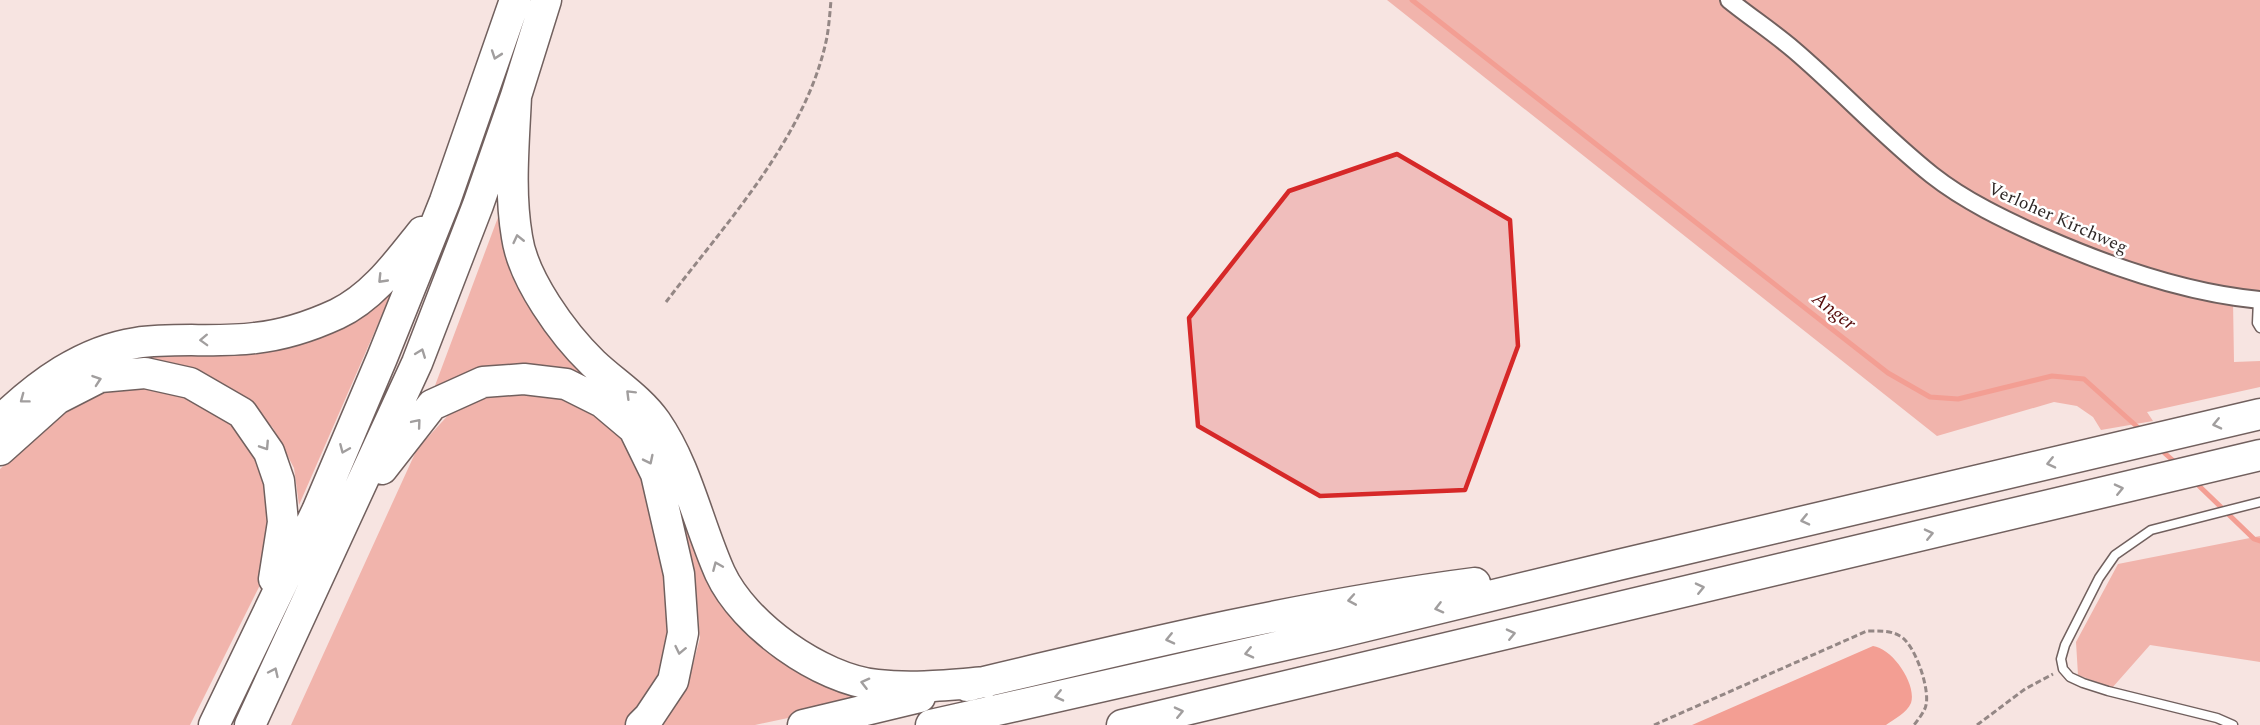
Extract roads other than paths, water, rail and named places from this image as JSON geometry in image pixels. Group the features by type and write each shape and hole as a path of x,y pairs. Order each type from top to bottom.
{"highway":[{"path":"214,725 317,511 382,358 445,201 515,0"},
{"path":"250,725 417,363 478,205 546,0"},
{"path":"516,96 511,184 517,239 533,284 556,321 586,355 628,391 655,422 670,447 721,576 752,619 784,645 837,676 875,685 919,688 986,682"},
{"path":"0,421 14,407 66,367 91,356 136,343 253,339 289,333 339,313 372,289 398,263 445,201"},
{"path":"0,450 57,399 99,377 145,373 190,383 242,413 269,452 279,481 283,522 278,562 262,628"},
{"path":"335,539 393,452 432,405 483,382 524,379 566,384 602,402 634,429 656,474 679,574 683,633 673,681 641,725"},
{"path":"931,725 1322,637 2260,414"},
{"path":"1122,725 2260,455"},
{"path":"804,725 1289,612 1388,594 1618,565"},
{"path":"1202,725 1352,672"}],"street":[{"name":"Verloher Kirchweg","path":"1729,0 1793,49 1885,135 1933,176 1967,198 2014,224 2108,264 2215,294 2259,300"}],"lane":[{"path":"2259,300 2257,323 2260,328"},
{"path":"2232,725 2217,718 2108,692 2070,677 2063,669 2061,659 2065,645 2099,578 2115,555 2151,530 2260,502"}],"waterway":[{"name":"Anger","path":"1412,0 1888,373 1930,397 1958,399 2052,376 2084,379 2143,432"},
{"name":"Anger","path":"2160,449 2178,465"},
{"name":"Anger","path":"2195,482 2254,539 2260,541"}]}
